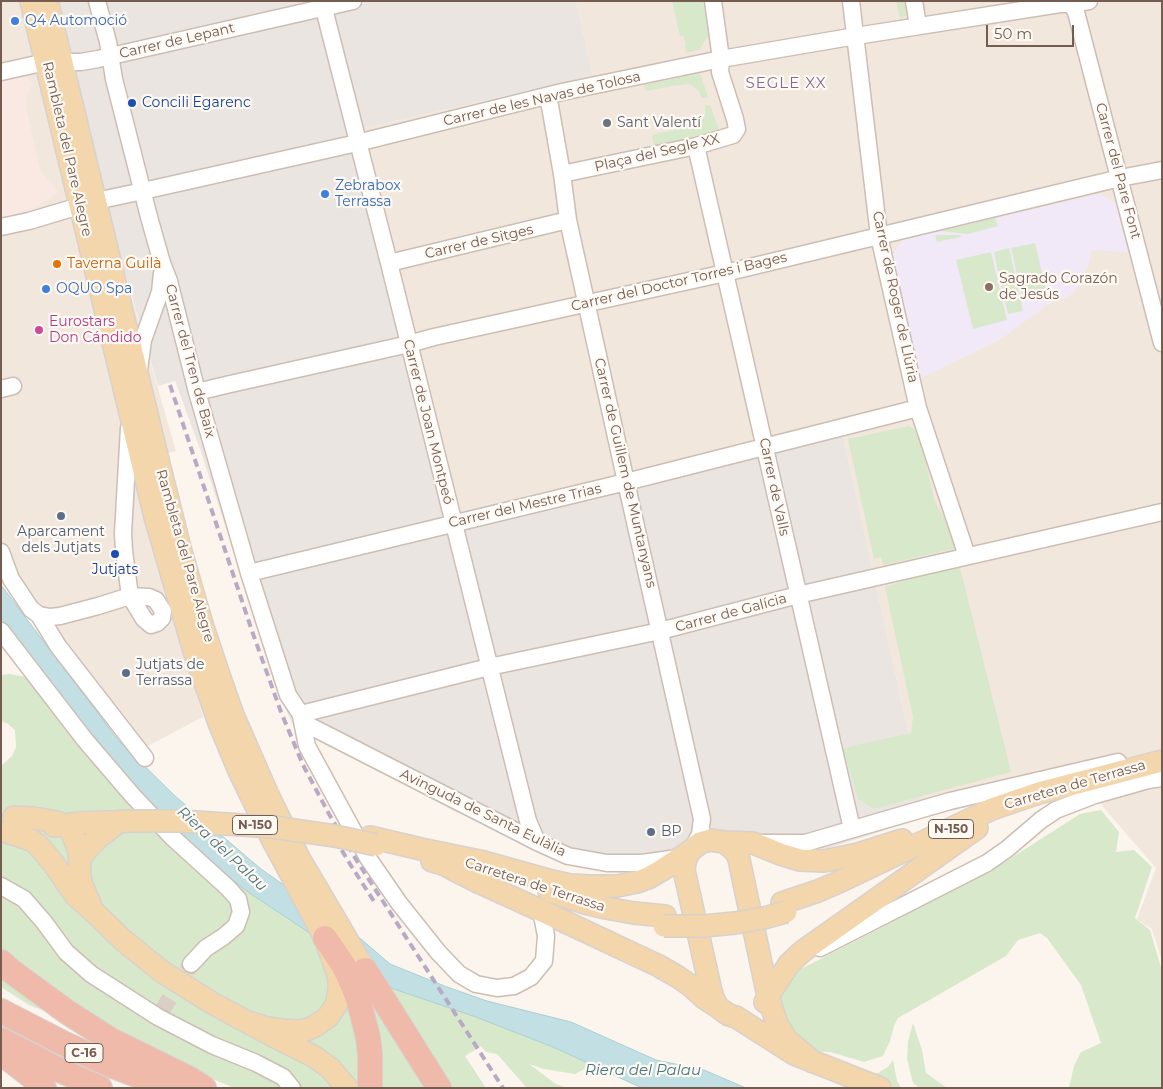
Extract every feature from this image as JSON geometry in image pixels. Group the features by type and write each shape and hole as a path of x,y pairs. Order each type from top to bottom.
{"highway":[{"path":"330,929 362,1012 373,1032 382,1056 382,1088"},
{"path":"1,962 67,1012 111,1040 190,1079 204,1088"},
{"path":"364,970 374,1008 370,1054 370,1088"},
{"path":"364,970 439,1088"},
{"name":"C-16","path":"1,1011 113,1066 170,1088"},
{"name":"C-16","path":"1,1040 55,1068 100,1088"},
{"path":"1,1053 44,1088"}],"main road":[{"name":"Rambleta del Pare Alegre","path":"31,1 54,62"},
{"name":"Rambleta del Pare Alegre","path":"47,1 54,62 88,203 131,413 163,546 194,651 207,690 239,771 303,898 364,970"},
{"name":"Rambleta del Pare Alegre","path":"88,203 138,379 183,558 202,624 230,707 251,759 299,858 330,929"},
{"name":"Carretera de Terrassa","path":"1128,775 1162,761"},
{"name":"Carretera de Terrassa","path":"421,849 496,872 585,903 695,927 735,923 764,918 784,908 842,892 1039,793 1128,775 1162,773"},
{"path":"53,863 51,853 53,836 62,824 96,811"},
{"name":"N-150","path":"6,825 72,812 96,811 128,818"},
{"path":"80,860 98,837 128,818"},
{"name":"N-150","path":"62,824 128,818 273,827 421,849"},
{"path":"687,853 684,870 710,991 714,1000 727,1012 745,1017 762,1008 789,964 803,951 986,818"},
{"path":"421,849 484,862 561,883 617,886 648,878 700,843 710,840 753,843 800,860 824,861 858,854 986,818"},
{"path":"6,825 50,820 62,824 72,833 80,860 80,878 91,909"},
{"path":"6,825 38,845 75,895 123,940 161,971 192,992 322,1061 347,1088"},
{"name":"N-150","path":"373,841 443,864"},
{"path":"724,842 733,848 738,855 768,996 777,1024 787,1040 814,1062"},
{"path":"443,864 659,966 691,986 704,998 794,1054 880,1088"},
{"name":"Carretera de Terrassa","path":"443,864 563,906 609,919 631,923 665,921"},
{"path":"248,1022 267,1028 296,1031 306,1030 323,1022 337,1001 339,983 336,968 329,953 330,929"}],"street":[{"name":"Carrer del Tren de Baix","path":"97,1 108,42 114,79 197,392 249,573 288,695 301,714"},
{"name":"Carrer de Lepant","path":"1,72 54,62 84,62 322,4 353,1"},
{"path":"714,1 721,59"},
{"name":"Carrer de Roger de Llúria","path":"851,1 879,236 918,408 967,556"},
{"path":"914,1 918,26"},
{"name":"Carrer de les Navas de Tolosa","path":"1,227 29,221 88,203 357,143 546,96 721,59 918,26 1089,1"},
{"name":"Carrer del Pare Font","path":"1070,3 1076,12 1162,343"},
{"name":"Carrer de Joan Montpeó","path":"322,4 389,263 528,821 537,842"},
{"name":"Plaça del Segle XX","path":"562,174 696,146 733,135 737,130 720,72 721,59"},
{"name":"Carrer de Guillem de Muntanyans","path":"546,96 550,106 568,220 702,819 700,834 687,853"},
{"name":"Carrer de Valls","path":"696,146 852,829"},
{"name":"Carrer del Doctor Torres i Bages","path":"197,392 725,272 1120,178 1162,170"},
{"name":"Carrer de Sitges","path":"389,263 568,220"},
{"name":"Rambleta del Pare Alegre","path":"138,379 143,340 160,292 162,263"},
{"name":"Carrer del Mestre Trias","path":"249,573 765,448 918,408"},
{"name":"Rambleta del Pare Alegre","path":"39,615 60,616 130,596 123,533 131,413"},
{"name":"Carrer de Galícia","path":"301,714 489,667 660,631 798,595 1162,512"},
{"path":"1,552 11,579 31,608 39,615 58,646 144,758"},
{"path":"1,631 85,740 133,796 172,838 238,899 241,912 236,926 206,948 191,964"},
{"path":"301,714 307,746 368,858 399,903 438,952 459,974 476,984 497,988 514,986 531,977 544,961 546,936 541,910"},
{"name":"Avinguda de Santa Eulàlia","path":"301,714 308,725 568,856 607,863 642,863 687,853"},
{"path":"753,843 805,842 950,801 1162,752"},
{"path":"789,964 987,863 1056,810 1095,794 1162,778"},
{"path":"1,886 24,899 66,952 91,974 212,1045 256,1062 283,1078 292,1088"}],"shaded area":[{"path":"1,1 46,1 176,451 133,462 170,605 203,717 138,751 1,577"},
{"path":"46,1 576,1 593,76 360,129 459,511 841,427 927,817 822,850 776,848 720,836 647,869 585,865 454,811 313,736 300,741 284,705 199,446 175,381 158,386"},
{"path":"576,1 1162,1 1162,961 1152,929 1137,919 1156,868 1103,807 1089,775 927,817 841,427 459,511 360,129 593,76"},
{"path":"24,76 33,82 26,99 26,106 40,170 59,192 34,209 2,217 1,82"},
{"name":"Sagrado Corazón de Jesús","path":"1100,194 1115,203 1128,252 1092,250 1084,279 1071,295 1059,300 1056,299 999,340 921,378 893,254 903,239"}],"green space":[{"path":"672,1 703,1 708,36 699,50 686,53 686,45 683,35 680,36"},
{"path":"896,1 909,1 913,12 900,19"},
{"path":"700,73 708,97 702,98 699,91 690,84 646,91 644,85"},
{"path":"705,105 710,105 719,130 654,146 652,135 697,125 705,116"},
{"path":"995,218 998,226 968,234 940,231"},
{"path":"935,235 960,235 961,237 937,242"},
{"path":"1035,243 1047,294 1023,300 1011,248"},
{"path":"1009,248 1016,279 1000,282 994,252"},
{"path":"991,252 1007,320 973,329 956,260"},
{"path":"1016,280 1023,311 1008,314 1001,284"},
{"path":"909,426 919,433 935,502 942,514 950,519 957,548 883,565 881,557 874,559 848,439"},
{"path":"959,564 1011,772 874,809 858,799 843,749 911,733 913,717 885,587"},
{"path":"10,674 31,678 248,892 394,989 477,1017 553,1047 592,1065 575,1074 544,1069 529,1064 556,1084 567,1088 527,1088 497,1054 486,1052 481,1046 465,1056 486,1088 234,1088 148,1051 29,1005 1,987 1,766 12,756 16,747 15,730 1,721 1,675"},
{"path":"1101,810 1119,832 1116,852 1134,850 1152,867 1135,918 1150,930 1162,971 1162,1088 1069,1088 1074,1066 1081,1052 1101,1043 1081,985 1047,938 1040,933 1018,940 1006,956 898,1018 883,1056 864,1062 830,1052 812,1051 792,1037 780,998 793,973 1005,862 1080,814"},
{"path":"913,1023 922,1050 926,1073 947,1088 919,1088 913,1083 907,1059 908,1042"},
{"path":"893,1060 897,1081 901,1088 896,1088 868,1076 888,1067"}],"water":[{"name":"Riera del Palau","path":"1,585 118,740 175,796 261,869 361,939 390,964 487,1001 571,1022 656,1060 704,1070 746,1088 642,1088 553,1047 476,1017 394,989 248,892 184,841 110,762 1,622"}],"tunnel":[{"path":"161,1012 191,964"}],"railway":[{"path":"170,385 252,631 281,712 303,765 357,861 503,1088"},
{"path":"335,839 375,903"}],"place":[{"name":"Q4 Automoció","path":"15,21"},
{"name":"Concili Egarenc","path":"132,103"},
{"name":"Sant Valentí","path":"607,123"},
{"name":"Zebrabox Terrassa","path":"325,194"},
{"name":"Taverna Guilà","path":"57,264"},
{"name":"Sagrado Corazón de Jesús","path":"989,287"},
{"name":"OQUO Spa","path":"46,289"},
{"name":"Eurostars Don Cándido","path":"39,330"},
{"name":"Aparcament dels Jutjats","path":"61,516"},
{"name":"Jutjats","path":"115,554"},
{"name":"Jutjats de Terrassa","path":"126,673"},
{"name":"BP","path":"651,832"}],"district":[{"name":"SEGLE XX","path":"786,84"}]}
